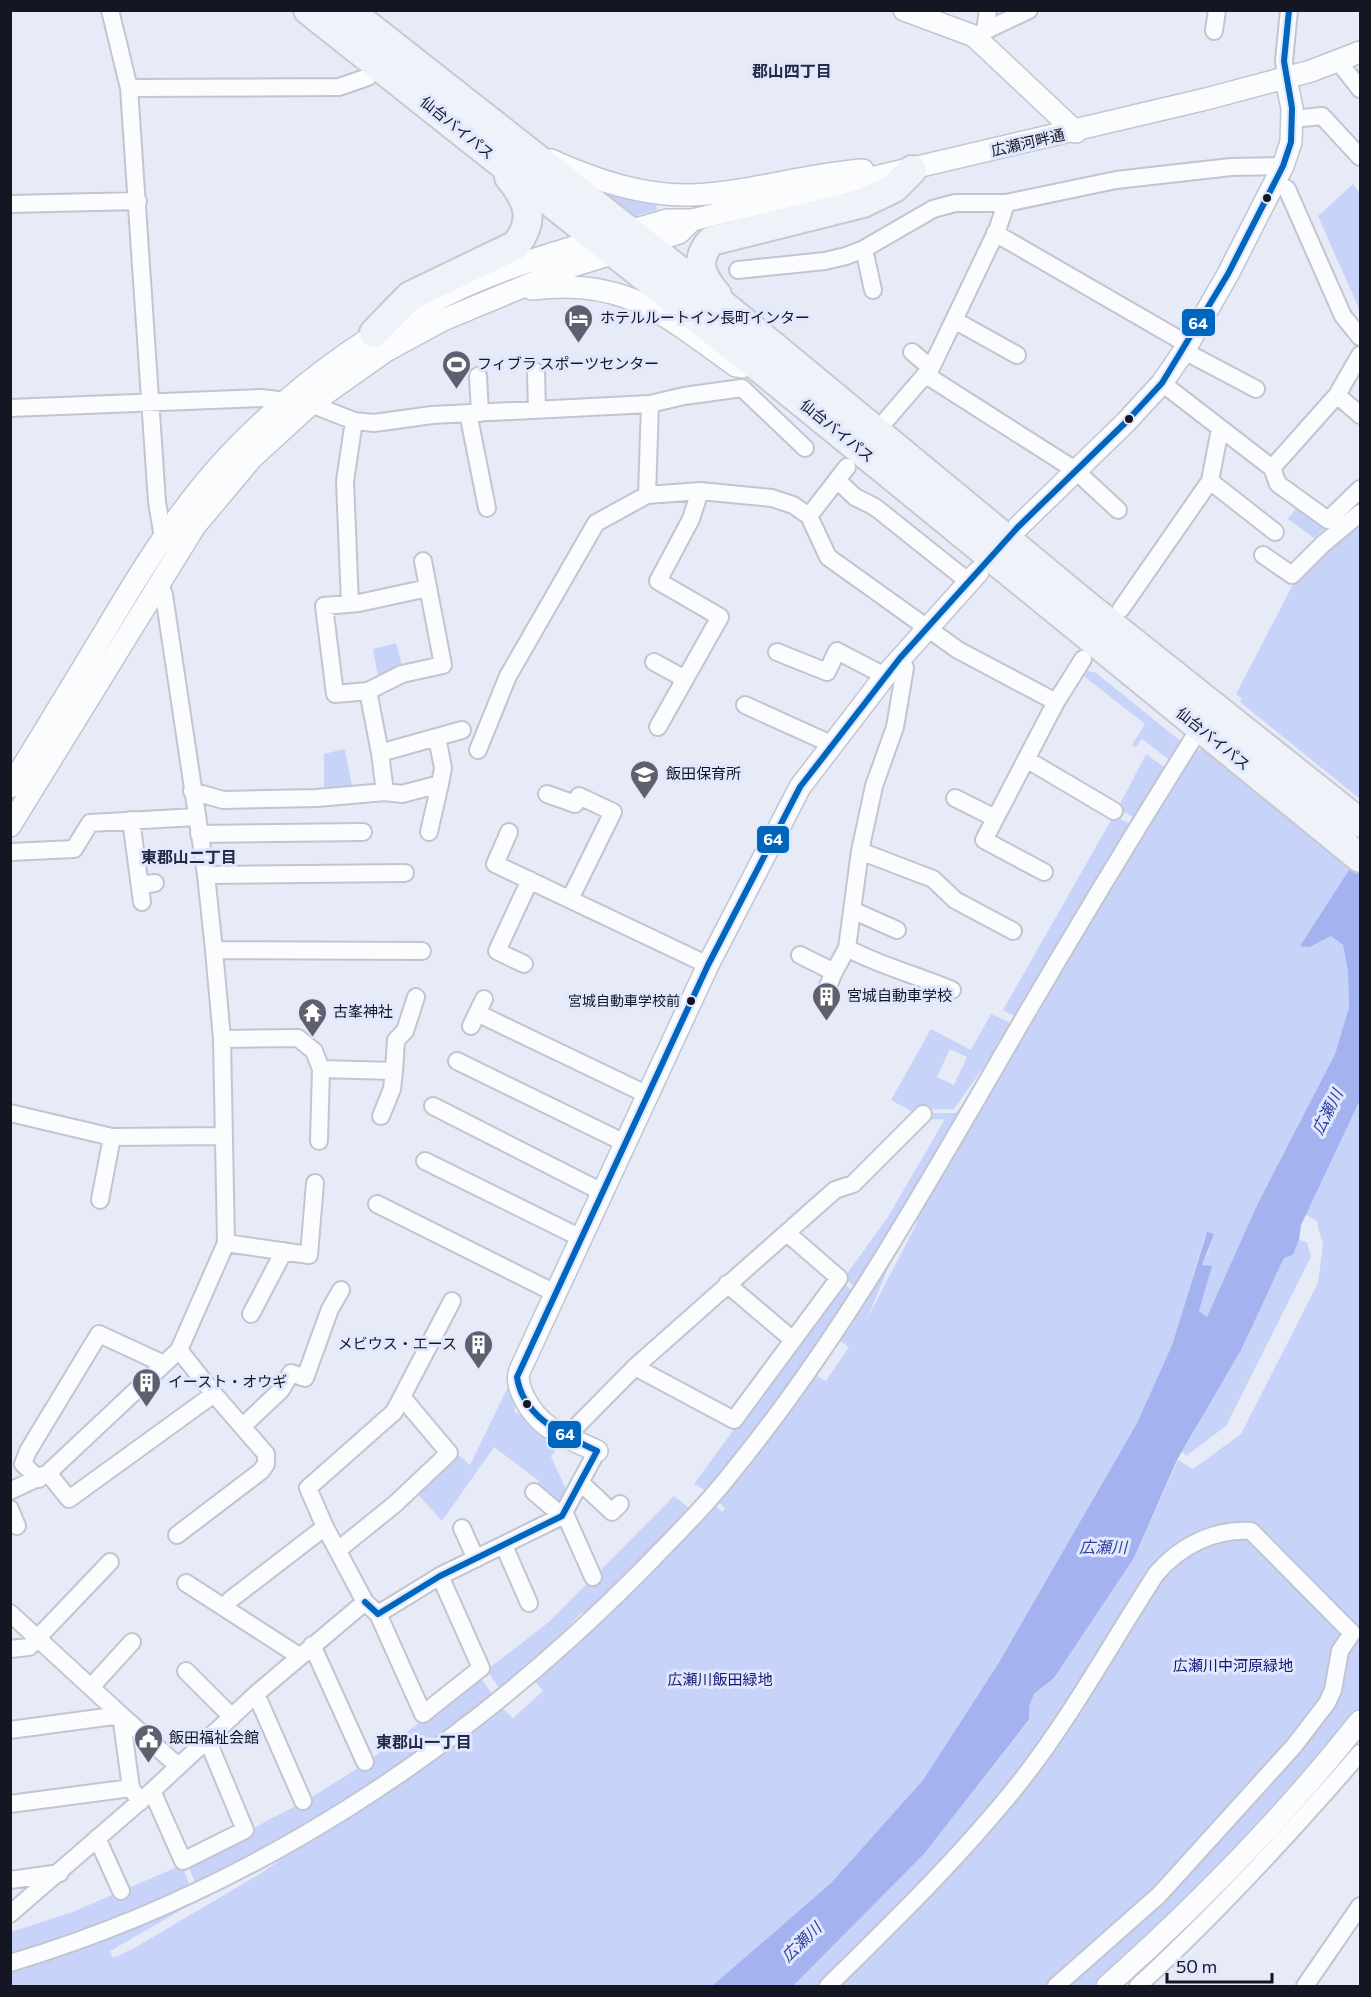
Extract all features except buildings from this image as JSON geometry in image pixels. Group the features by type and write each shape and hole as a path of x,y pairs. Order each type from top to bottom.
{"highway":[{"name":"仙台バイパス","path":"308,10 492,156 621,242 728,308 1086,604 1212,728 1360,824"},
{"name":"仙台バイパス","path":"348,10 523,147 621,242 761,369 1212,728 1360,858"},
{"path":"374,333 410,296 435,282 501,254 521,238 528,223 528,205 492,156"},
{"path":"728,308 700,269 700,261 711,242 862,203 894,188 902,172"}],"street":[{"path":"111,10 129,88 157,502 163,538"},
{"path":"904,10 979,34 1076,132"},
{"path":"979,34 988,10"},
{"path":"979,34 1029,10"},
{"path":"1214,31 1217,10"},
{"path":"1018,527 1126,422 1162,383 1186,347 1279,174 1291,142 1292,119 1284,61 1289,10"},
{"name":"広瀬河畔通","path":"621,242 679,233 692,220 1076,132 1286,79 1338,62 1360,52"},
{"path":"1338,62 1360,89"},
{"path":"129,88 339,87 368,77 377,65"},
{"path":"1292,119 1322,116 1360,158"},
{"path":"523,147 607,183 675,194 732,190 845,171 868,169 902,172"},
{"path":"738,270 825,261 864,249 933,209 955,203 1006,203 1116,180 1231,166 1279,174"},
{"path":"1279,174 1342,316 1360,337"},
{"path":"10,204 138,201"},
{"path":"887,419 928,372 995,233 1006,203"},
{"path":"995,233 1256,389"},
{"path":"10,826 195,526 252,458 311,404 386,351 443,320 621,242"},
{"path":"10,787 163,538 230,455 287,400 330,364 374,333 445,295 498,273 621,242"},
{"path":"864,249 873,290"},
{"path":"505,292 578,286 615,292 661,313 736,366 761,369"},
{"path":"954,320 1017,355"},
{"path":"912,352 928,372 1075,470 1118,510"},
{"path":"1272,468 1337,395 1360,355"},
{"path":"536,372 537,410"},
{"path":"478,376 474,413 487,508"},
{"path":"1162,383 1272,468 1278,484 1328,520 1360,489"},
{"path":"10,408 232,398 287,400 311,404 354,421 393,422 432,415 650,404 693,394 742,388 805,448"},
{"path":"1337,395 1360,415"},
{"path":"647,495 650,404"},
{"path":"350,604 345,481 354,421"},
{"path":"1121,609 1210,481 1220,429"},
{"path":"378,1614 440,1576 564,1515 597,1451 544,1424 525,1398 517,1380 555,1293 708,965 800,787 885,676 974,577 875,507 855,498 842,474 809,516"},
{"path":"1210,481 1275,532"},
{"path":"658,727 720,617 658,581 691,519 700,491"},
{"path":"477,750 508,676 596,523 647,495 700,491 772,498 793,505 809,516 828,557 958,650 1056,702"},
{"path":"1263,555 1292,575 1323,544 1360,513"},
{"path":"423,561 443,665 402,674 368,691 334,694 324,606 350,604 428,588"},
{"path":"10,1491 43,1476 179,1350 226,1243 222,1039 214,950 206,875 165,595 159,581"},
{"path":"777,652 827,672 837,651 885,676"},
{"path":"800,955 831,979 847,948 860,851 873,786 895,728 905,668 900,658"},
{"path":"1044,872 984,840 1056,702 1083,659"},
{"path":"654,662 685,679"},
{"path":"368,691 385,792"},
{"path":"745,705 831,744"},
{"path":"10,1963 129,1921 238,1872 386,1783 493,1705 568,1643 696,1516 734,1471 791,1395 905,1222 1091,904 1212,728"},
{"path":"380,753 462,730"},
{"path":"429,832 444,768 437,737"},
{"path":"1026,759 1114,811"},
{"path":"192,791 224,800 317,798 385,792 402,794 440,783"},
{"path":"548,794 575,804 579,796 613,812 570,899"},
{"path":"955,798 996,818"},
{"path":"10,852 74,849 90,823 196,817"},
{"path":"131,820 148,884 142,902"},
{"path":"199,834 363,832"},
{"path":"509,832 493,868 530,880 708,965"},
{"path":"860,851 933,879 955,900 1013,931"},
{"path":"206,875 405,873"},
{"path":"524,964 497,951 530,880"},
{"path":"852,910 897,930"},
{"path":"847,948 875,963 911,973 952,990"},
{"path":"214,950 422,951"},
{"path":"381,1116 392,1089 396,1040 405,1031 416,997"},
{"path":"477,1012 648,1095"},
{"path":"222,1039 298,1038 314,1051 321,1069 319,1141"},
{"path":"457,1062 625,1143"},
{"path":"321,1069 394,1071"},
{"path":"433,1106 602,1192"},
{"path":"10,1113 112,1137 224,1136"},
{"path":"567,1436 635,1367 835,1190 853,1184 923,1114"},
{"path":"100,1200 112,1137"},
{"path":"425,1161 581,1238"},
{"path":"226,1243 309,1255 315,1183"},
{"path":"377,1204 555,1293"},
{"path":"635,1367 734,1420 839,1278 787,1233"},
{"path":"251,1314 284,1251"},
{"path":"727,1284 793,1340"},
{"path":"243,1426 281,1390 291,1373 305,1378 330,1309 341,1290"},
{"path":"440,1576 481,1668 423,1714 378,1614 365,1602 325,1527 308,1488 394,1412 452,1300"},
{"path":"164,1364 99,1334 28,1451 23,1464 43,1476 69,1499 214,1394"},
{"path":"177,1535 265,1468 266,1454 179,1350"},
{"path":"338,1550 395,1504 449,1454 402,1397"},
{"path":"580,1482 612,1512 620,1504"},
{"path":"534,1492 564,1515 593,1577"},
{"path":"10,1509 17,1526"},
{"path":"230,1599 325,1527"},
{"path":"462,1528 476,1558"},
{"path":"828,1986 928,1888 1017,1786 1076,1701 1156,1574 1177,1553 1190,1544 1216,1534 1251,1531 1356,1632 1340,1651 1334,1690 1327,1703 1294,1746 1159,1895 1056,1986"},
{"path":"504,1546 529,1603"},
{"path":"10,1649 29,1647 110,1562"},
{"path":"186,1583 306,1651 365,1762"},
{"path":"10,1914 61,1872 141,1794 178,1766 256,1694 365,1602"},
{"path":"10,1613 178,1766"},
{"path":"91,1687 132,1642"},
{"path":"186,1671 232,1717"},
{"path":"256,1694 303,1801"},
{"path":"10,1730 121,1715"},
{"path":"121,1715 141,1794 183,1861 245,1830 207,1739"},
{"path":"1107,1986 1159,1940 1277,1821 1360,1720"},
{"path":"1141,1986 1223,1904 1299,1823 1360,1753"},
{"path":"10,1804 141,1794"},
{"path":"97,1838 121,1890"},
{"path":"10,1880 61,1872"},
{"path":"1305,1986 1360,1906"}],"green space":[{"path":"1353,184 1360,193 1360,311 1318,216"},
{"path":"606,192 656,203 657,210 631,217 603,194"},
{"path":"1297,507 1326,527 1314,538 1288,519"},
{"path":"1360,519 1360,799 1240,702 1242,699 1236,694 1299,573"},
{"path":"396,643 402,665 378,676 373,649"},
{"path":"1085,670 1096,673 1183,743 1172,762 1142,739 1136,747 1132,745 1145,724 1080,673"},
{"name":"広瀬川飯田緑地","path":"1202,749 1351,868 1330,902 1310,947 1331,936 1343,945 1348,972 1349,1007 1335,1054 1258,1203 1207,1318 1199,1311 1211,1267 1202,1265 1209,1250 1206,1233 1172,1345 1137,1423 998,1664 923,1780 831,1883 712,1986 11,1986 11,1968 228,1883 110,1951 113,1958 131,1950 260,1874 500,1706 513,1718 543,1691 532,1677 712,1503 722,1512 725,1509 716,1498 811,1373 826,1381 849,1347 834,1337 900,1240 866,1321 916,1225 920,1208 1033,1014 1037,1016 1040,1010 1036,1008 1195,751"},
{"path":"345,750 352,786 324,790 324,754"},
{"path":"1146,754 1167,769 1136,819 1118,808"},
{"path":"1114,815 1132,825 1016,1017 1003,1010"},
{"path":"991,1014 1015,1025 1002,1048 995,1051 954,1109 922,1110 918,1115 891,1100 931,1029 971,1050","holes":["950,1049 967,1057 954,1085 937,1077"]},
{"path":"984,1075 858,1289 844,1278 888,1217 945,1119 923,1120 931,1113 956,1113"},
{"name":"広瀬川中河原緑地","path":"1360,1100 1360,1711 1274,1817 1098,1986 793,1986 924,1854 1029,1721 1029,1707 1034,1694 1054,1678 1134,1558 1178,1460 1193,1469 1241,1434 1318,1283 1323,1244 1318,1222 1305,1214"},
{"path":"1299,1240 1307,1242 1311,1257 1226,1426 1186,1456 1182,1451 1284,1258 1293,1255"},
{"path":"842,1282 855,1293 710,1493 694,1484"},
{"path":"508,1387 517,1403 514,1411 546,1431 555,1451 551,1457 567,1491 560,1502 554,1503 536,1487 539,1481 494,1447 442,1521 417,1493 458,1455 470,1465"},
{"path":"674,1496 693,1511 593,1612 581,1613 560,1636 557,1644 501,1691 487,1670 550,1621"},
{"path":"480,1677 492,1694 438,1737 325,1817 197,1886 187,1863 307,1800 363,1765"},
{"path":"182,1865 191,1889 48,1945 42,1943 11,1953 11,1932 70,1913"}],"water":[{"name":"広瀬川","path":"1360,853 1360,1100 1301,1225 1299,1240 1293,1255 1284,1258 1241,1350 1177,1460 1134,1558 1054,1678 1034,1694 1029,1707 1029,1720 924,1854 793,1986 712,1986 831,1883 923,1780 998,1664 1137,1423 1172,1345 1207,1232 1214,1234 1202,1265 1212,1266 1199,1311 1207,1317 1258,1203 1335,1054 1349,1007 1348,972 1343,945 1331,936 1310,947 1300,946"}],"transit line":[{"name":"64","path":"365,1602 378,1614 440,1576 562,1516 597,1451 559,1431 536,1414 527,1404 517,1377 708,965 800,787 900,658 1018,527 1126,422 1162,383 1228,274 1283,166 1291,142 1292,108 1284,61 1289,10"}],"place":[{"name":"ホテルルートイン長町インター","path":"579,344"},
{"name":"フィブラ スポーツセンター","path":"456,390"},
{"name":"飯田保育所","path":"645,800"},
{"name":"宮城自動車学校前","path":"691,1001"},
{"name":"宮城自動車学校","path":"826,1022"},
{"name":"古峯神社","path":"312,1038"},
{"name":"メビウス・エース","path":"478,1370"},
{"name":"イースト・オウギ","path":"147,1408"},
{"name":"飯田福祉会館","path":"148,1764"}],"district":[{"name":"郡山四丁目","path":"792,71"},
{"name":"東郡山二丁目","path":"189,857"},
{"name":"東郡山一丁目","path":"424,1742"}]}
